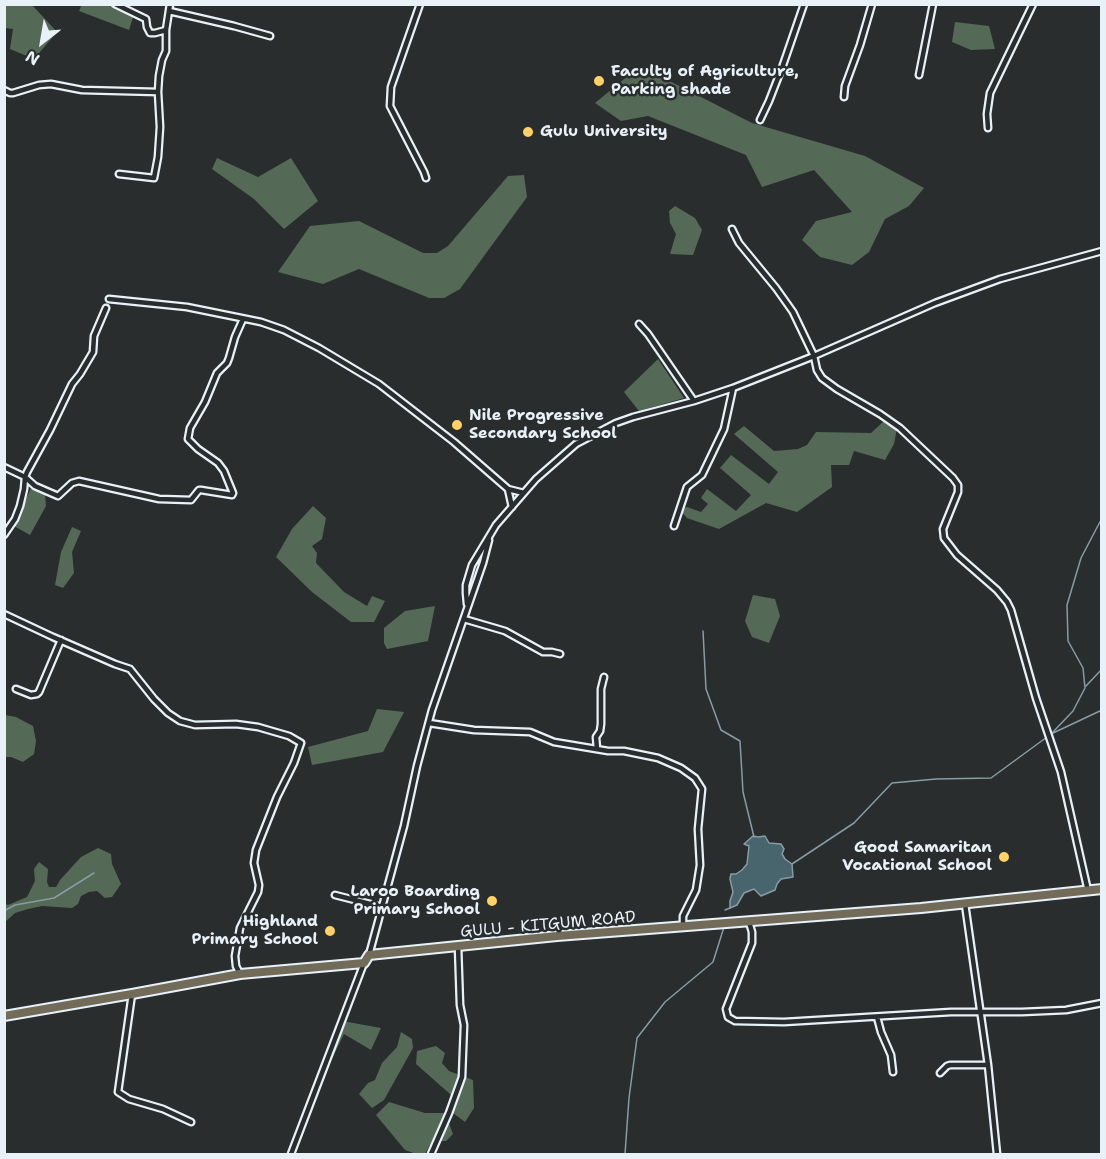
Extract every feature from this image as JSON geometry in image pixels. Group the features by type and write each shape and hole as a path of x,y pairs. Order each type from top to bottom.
{"main road":[{"name":"GULU - KITGUM ROAD","path":"369,955 557,936 965,904 1101,889"},
{"path":"4,1016 240,974 364,963 369,955"}],"street":[{"path":"115,4 146,19 150,33 166,30"},
{"path":"119,174 154,178 159,153 158,92 162,60 166,51 170,4"},
{"path":"420,4 392,87 390,106 426,178"},
{"path":"760,120 783,65 804,4"},
{"path":"844,97 845,86 872,4"},
{"path":"919,75 933,4"},
{"path":"988,128 990,93 1033,4"},
{"path":"169,11 270,36"},
{"path":"4,90 13,93 51,84 82,90 158,92"},
{"path":"732,229 739,243 793,312 822,378 900,428 958,485 958,492 943,529 944,538 957,555 997,590 1011,610 1036,698 1061,772 1088,891"},
{"path":"369,955 432,710 490,538 496,525 536,479 576,444 616,423 733,388 814,356 935,303 1000,279 1101,251"},
{"path":"109,299 188,307 261,322 284,330 379,384 454,442 508,489 524,493"},
{"path":"4,535 15,519 20,506 25,477 72,384 93,352 94,336 106,308"},
{"path":"4,467 25,477 35,486 58,496 72,483 79,481 159,499 191,500 197,491 201,490 232,495 224,471 218,463 188,439 190,428 205,402 217,373 229,358 243,319"},
{"path":"639,324 694,401"},
{"path":"674,526 687,487 702,476 724,429 733,388"},
{"path":"508,489 512,507"},
{"path":"467,604 466,593 470,570 476,556 490,538"},
{"path":"4,614 130,669 154,699 180,721 195,725 236,724 258,727 283,734 301,743 256,850 254,863 258,892 240,927 235,956 240,974"},
{"path":"464,620 509,633 543,652 560,654"},
{"path":"16,689 31,695 39,692 61,640"},
{"path":"597,749 596,737 601,724 601,689 604,677"},
{"path":"429,723 474,730 530,732 554,742 658,758 681,768 700,784 702,789 699,829 700,865 696,890 683,916 683,926"},
{"path":"335,895 382,907"},
{"path":"965,904 988,1065 997,1155"},
{"path":"749,922 752,943 726,1009 726,1014 735,1021 768,1022 951,1012 1066,1010 1101,1003"},
{"path":"431,1155 462,1077 464,1025 460,1005 458,946"},
{"path":"291,1155 364,963"},
{"path":"132,994 118,1092 129,1099 176,1114 191,1122"},
{"path":"877,1017 891,1055 892,1072"},
{"path":"940,1073 950,1065 988,1065"}],"green space":[{"path":"5,4 32,5 57,32 34,59 10,49 13,29 5,28"},
{"path":"82,4 120,5 135,11 129,30 79,11"},
{"path":"955,22 989,26 995,49 971,50 952,42"},
{"path":"640,66 752,123 865,156 924,188 909,206 885,219 869,252 852,265 820,257 802,240 816,221 852,212 814,170 762,187 746,155 648,116 621,121 595,103"},
{"path":"217,158 258,177 291,158 318,201 284,229 254,199 212,169"},
{"path":"524,175 527,197 460,289 444,298 429,298 359,269 323,284 278,272 310,226 359,221 423,253 437,253 448,246 508,176"},
{"path":"675,206 695,218 702,230 693,255 670,254 676,234 670,223 669,211"},
{"path":"658,359 684,398 639,411 624,392"},
{"path":"884,421 897,428 894,444 885,460 854,451 849,465 831,465 832,487 797,512 766,503 719,529 687,518 680,510 687,507 701,512 708,504 701,498 707,489 736,511 751,495 720,468 731,455 769,484 778,472 734,434 744,426 774,451 798,449 807,445 816,432 871,433"},
{"path":"31,488 45,495 46,506 30,535 14,526"},
{"path":"313,506 326,518 322,539 312,546 317,553 316,563 344,592 367,606 372,596 385,601 374,622 351,622 312,592 276,557 292,529"},
{"path":"72,527 81,531 72,552 74,573 63,588 55,585 61,552"},
{"path":"753,595 775,599 780,616 769,643 752,637 745,621"},
{"path":"435,606 428,641 387,649 384,643 384,628 405,611"},
{"path":"377,709 404,712 383,752 312,765 308,747 368,731"},
{"path":"5,715 16,717 33,726 36,741 34,754 23,762 5,757"},
{"path":"98,848 111,854 112,864 121,884 112,897 105,898 97,891 89,892 81,896 78,904 72,908 42,906 15,913 5,922 5,904 8,905 27,897 35,881 34,869 39,862 48,869 49,887 56,887 81,857"},
{"path":"342,1021 381,1028 371,1050 344,1034 330,1063 323,1058"},
{"path":"401,1032 412,1039 413,1048 384,1100 372,1108 359,1094 368,1083 375,1080 382,1063 397,1047"},
{"path":"436,1046 445,1053 442,1063 449,1071 473,1080 474,1108 465,1122 453,1113 455,1103 450,1094 416,1064 417,1051"},
{"path":"389,1102 425,1113 445,1113 453,1134 446,1141 432,1141 425,1154 405,1150 376,1115"}],"water":[{"path":"753,836 765,836 769,843 781,844 784,849 782,854 792,864 793,877 781,879 775,890 761,896 754,889 744,893 737,905 730,908 733,892 731,874 736,874 747,864 749,846 744,844"}],"waterway":[{"path":"1053,732 1073,711 1085,688 1083,668 1068,641 1067,605 1081,558 1102,518"},
{"path":"703,631 706,689 721,730 740,741 743,792 754,837"},
{"path":"1086,686 1102,669"},
{"path":"1051,734 1102,710"},
{"path":"792,864 854,823 892,783 991,778 1047,737"},
{"path":"4,911 15,905 54,898 94,873"},
{"path":"725,910 730,908"},
{"path":"625,1154 637,1038 665,1002 713,962 724,927"}],"place":[{"name":"Faculty of Agriculture, Parking shade","path":"599,81"},
{"name":"Gulu University","path":"528,132"},
{"name":"Nile Progressive Secondary School","path":"457,425"},
{"name":"Good Samaritan Vocational School","path":"1004,857"},
{"name":"Laroo Boarding Primary School","path":"492,901"},
{"name":"Highland Primary School","path":"330,931"}]}
